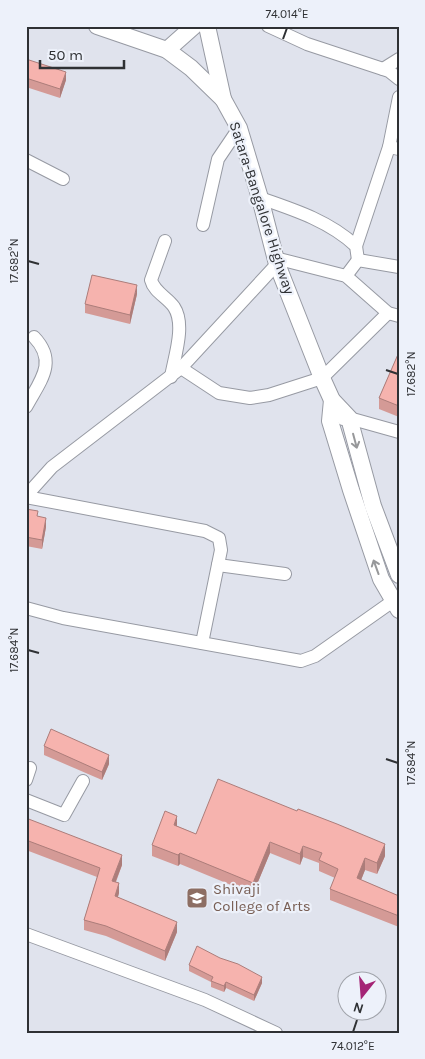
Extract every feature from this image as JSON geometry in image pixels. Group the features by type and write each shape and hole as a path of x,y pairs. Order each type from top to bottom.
{"main road":[{"name":"Satara-Bangalore Highway","path":"97,26 167,50 191,68 224,99 239,128 276,261 332,400 349,418 373,506 399,575"},
{"path":"167,50 194,26"},
{"path":"207,26 224,99"},
{"name":"Satara-Bangalore Highway","path":"332,400 330,421 372,556 381,579 396,605"}],"street":[{"path":"268,26 308,44 383,69 399,79"},
{"path":"383,69 399,59"},
{"path":"346,276 358,260 356,246 394,148 399,97"},
{"path":"203,225 218,159 239,128"},
{"path":"26,160 63,179"},
{"path":"260,198 293,209 325,223 356,246"},
{"path":"165,241 151,280 152,286 174,308 177,316 178,332 171,377"},
{"path":"358,260 399,267"},
{"path":"26,497 52,467 182,368 276,261 346,276 393,315 322,378 269,395 250,398 219,393 182,368"},
{"path":"26,407 42,377 46,363 43,347 34,337"},
{"path":"330,421 349,418 399,432"},
{"path":"26,497 205,531 219,538 221,544 218,566 202,643"},
{"path":"218,566 285,574"},
{"path":"26,608 64,618 301,661 314,656 396,605"},
{"path":"26,800 64,815 84,781"},
{"path":"26,934 205,1000 276,1033"}],"building":[{"path":"26,59 66,72 60,89 26,78"},
{"path":"92,275 137,285 130,315 85,304"},
{"path":"399,352 399,406 379,398"},
{"path":"26,509 38,511 37,516 46,518 42,540 26,537"},
{"path":"51,729 109,755 102,772 44,746"},
{"path":"218,779 385,844 377,863 365,858 357,878 399,896 399,916 330,889 338,869 319,860 322,853 303,846 300,854 270,842 253,883 180,853 178,855 152,845 165,811 177,816 174,825 196,834"},
{"path":"26,818 122,855 112,881 119,883 115,896 177,922 165,951 106,926 84,920 100,868 26,840"},
{"path":"197,946 262,977 254,995 226,982 224,986 211,981 213,977 189,965"}],"place":[{"name":"Shivaji College of Arts","path":"197,898"}]}
